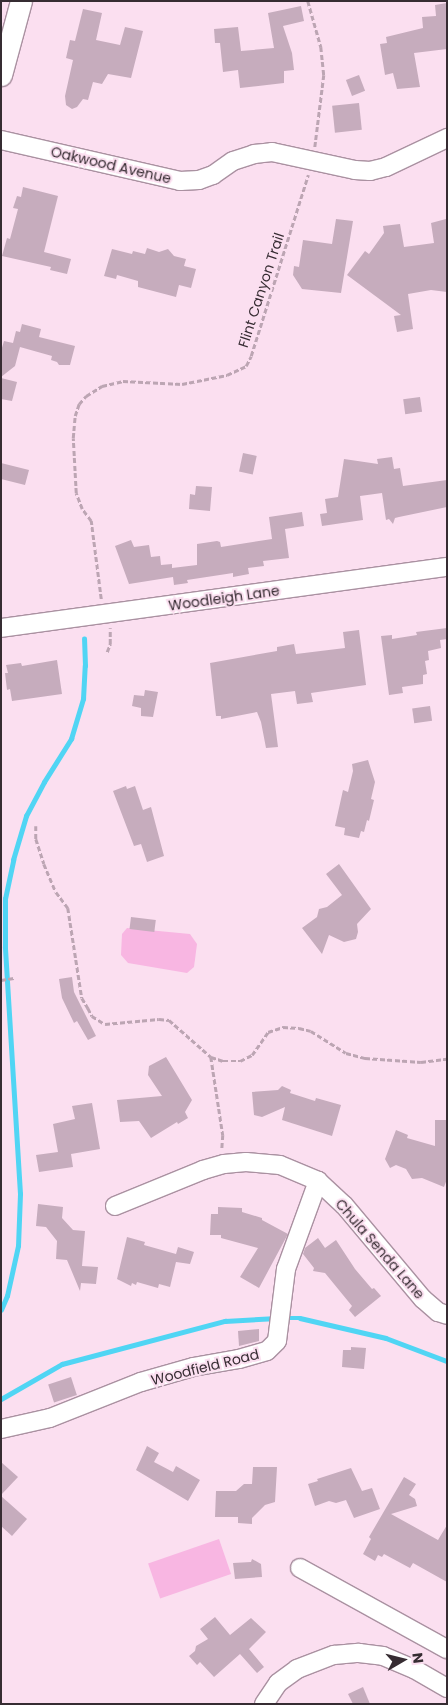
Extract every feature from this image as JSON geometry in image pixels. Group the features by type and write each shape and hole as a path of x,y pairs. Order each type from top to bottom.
{"street":[{"path":"1,75 21,1"},
{"name":"Oakwood Avenue","path":"1,140 180,181 199,180 213,175 233,161 254,154 272,152 355,170 370,171 386,167 447,138"},
{"name":"Woodleigh Lane","path":"1,628 447,567"},
{"name":"Chula Senda Lane","path":"115,1206 203,1170 224,1164 246,1162 280,1165 318,1181 344,1205 423,1299 438,1312 447,1315"},
{"name":"Woodfield Road","path":"1,1430 50,1418 141,1382 193,1367 260,1355 267,1351 277,1341 286,1269 318,1181"},
{"path":"300,1568 447,1649"},
{"path":"264,1704 278,1683 297,1669 334,1655 359,1653 384,1656 414,1669 447,1688"}],"path":[{"path":"308,1 321,47 324,75 314,152"},
{"name":"Flint Canyon Trail","path":"101,602 91,520 82,509 76,493 73,438 75,416 79,404 86,396 102,386 123,381 182,384 227,375 246,366 251,356 310,171"},
{"path":"107,652 110,644 110,624"},
{"path":"36,826 36,839 44,864 56,892 68,908 82,998 92,1016 105,1024 159,1019 169,1020 212,1056 223,1061 240,1060 252,1055 268,1032 283,1026 299,1028 310,1032 346,1053 365,1058 421,1062 447,1059"},
{"path":"1,980 14,978"},
{"path":"212,1056 215,1091 223,1135 224,1164"}],"shaded area":[{"path":"127,928 190,934 197,944 194,967 187,973 128,963 121,955 122,934"},
{"path":"219,1539 231,1574 160,1598 148,1563"}],"building":[{"path":"447,3 447,49 414,53 420,87 397,89 393,73 385,75 380,44 387,43 386,37 423,28 422,17 436,16 435,5"},
{"path":"301,6 304,21 283,26 292,53 294,70 284,71 284,83 240,88 238,70 223,72 220,43 215,43 214,29 238,27 241,51 274,48 268,13"},
{"path":"83,9 102,13 96,40 120,45 125,27 143,31 131,78 108,74 102,84 93,82 88,100 83,99 77,107 72,109 66,105 65,96 73,60 66,58 70,40 75,41"},
{"path":"359,75 365,91 352,96 346,80"},
{"path":"359,103 362,130 335,133 332,106"},
{"path":"23,187 58,196 44,252 71,259 67,274 50,270 51,267 2,256 7,238 10,239 18,209 13,208 17,196 21,197"},
{"path":"336,219 353,221 341,293 302,289 293,275 294,266 299,267 303,240 332,244"},
{"path":"446,219 447,292 431,290 408,294 413,329 397,332 394,316 401,315 347,275 365,251 369,254 384,233 383,226 400,224 404,247 434,243 431,223"},
{"path":"147,248 159,252 168,249 174,256 186,259 184,266 196,269 191,288 179,285 176,297 138,287 138,281 117,275 116,279 104,276 112,249 132,254 133,251 145,254"},
{"path":"22,324 41,329 39,337 75,346 70,365 59,365 51,360 52,356 20,347 15,366 1,377 1,351 4,341 13,343 16,331 20,332"},
{"path":"1,378 17,382 12,401 1,399"},
{"path":"420,397 422,412 405,414 403,399"},
{"path":"243,453 257,456 253,474 239,472"},
{"path":"392,457 394,469 400,468 403,486 447,480 447,507 395,518 393,524 389,519 386,520 382,493 360,496 363,520 322,526 320,514 327,513 325,499 338,497 344,459 378,464 377,459"},
{"path":"1,463 29,470 25,485 1,479"},
{"path":"196,486 212,487 210,511 189,509 190,494 195,495"},
{"path":"302,512 304,526 285,529 289,558 263,561 264,566 248,568 249,574 233,577 233,573 187,580 188,583 174,585 173,577 129,584 115,546 131,540 134,547 149,545 151,557 160,556 161,565 172,564 172,568 197,565 197,544 217,541 220,542 221,547 272,539 269,517"},
{"path":"447,628 447,639 440,640 441,648 428,651 429,660 425,661 427,674 423,675 423,684 402,687 403,693 389,695 381,636 392,635 392,639 417,635 416,632"},
{"path":"359,630 366,685 311,693 313,702 297,704 295,691 271,694 278,747 266,748 257,712 221,719 221,716 216,716 210,663 277,651 277,647 294,644 296,654 345,648 343,632"},
{"path":"57,660 62,694 12,701 10,689 7,690 5,673 8,673 6,665 21,663 22,666"},
{"path":"145,690 158,692 153,717 141,716 141,708 132,706 134,695 144,696"},
{"path":"430,706 432,721 414,723 412,709"},
{"path":"368,760 375,782 371,799 374,800 369,821 367,820 364,832 361,831 359,838 344,835 345,828 335,826 343,790 348,792 353,771 352,764"},
{"path":"126,786 127,789 135,786 143,810 151,807 164,856 147,862 141,844 134,846 113,791"},
{"path":"339,864 371,909 357,924 358,932 356,939 344,942 329,935 322,954 302,928 317,917 319,909 327,907 342,895 326,874"},
{"path":"131,917 156,920 154,932 130,929"},
{"path":"72,977 74,992 96,1036 88,1040 77,1021 74,1023 62,998 59,979"},
{"path":"166,1057 192,1100 185,1112 188,1118 178,1124 177,1122 151,1138 139,1121 120,1122 117,1100 162,1096 148,1075 149,1066"},
{"path":"282,1086 291,1090 290,1093 315,1101 316,1098 341,1105 332,1136 282,1120 285,1107 262,1117 254,1115 252,1092 278,1090"},
{"path":"92,1103 100,1149 71,1154 73,1167 39,1172 36,1155 58,1152 53,1124 75,1119 72,1106"},
{"path":"435,1120 447,1120 447,1179 444,1187 422,1178 412,1179 406,1169 396,1165 390,1168 385,1159 396,1130 408,1135 407,1138 435,1146"},
{"path":"38,1204 63,1207 62,1218 73,1230 85,1231 82,1266 98,1267 96,1284 81,1283 80,1291 67,1260 56,1259 57,1241 46,1227 36,1226"},
{"path":"218,1207 242,1208 242,1212 262,1218 262,1220 288,1234 259,1288 240,1277 258,1248 221,1238 221,1235 210,1235 211,1214 218,1214"},
{"path":"127,1237 145,1242 144,1245 176,1254 178,1247 194,1252 190,1264 176,1262 170,1287 159,1284 158,1288 137,1282 136,1285 132,1283 131,1286 117,1279"},
{"path":"318,1238 325,1248 336,1240 355,1269 372,1289 374,1288 381,1296 355,1317 349,1310 352,1306 325,1273 313,1271 314,1268 303,1254 305,1248"},
{"path":"259,1329 259,1341 239,1346 238,1331"},
{"path":"351,1347 366,1348 364,1369 342,1367 343,1350 351,1350"},
{"path":"71,1377 77,1395 54,1402 48,1384"},
{"path":"147,1446 159,1453 154,1462 173,1472 176,1466 200,1480 188,1501 136,1470"},
{"path":"1,1462 18,1477 1,1495"},
{"path":"253,1467 277,1467 275,1502 265,1505 252,1518 252,1524 238,1523 238,1517 215,1517 216,1491 236,1491 244,1484 252,1484"},
{"path":"351,1468 362,1491 372,1488 380,1509 354,1518 346,1500 336,1503 329,1501 315,1506 308,1484 318,1481 317,1479"},
{"path":"404,1477 416,1484 409,1495 415,1499 417,1506 391,1514 438,1540 447,1525 447,1582 413,1563 410,1568 384,1554 382,1557 378,1555 375,1561 363,1554 371,1539 369,1537"},
{"path":"1,1496 27,1519 12,1536 1,1526"},
{"path":"252,1559 261,1564 262,1577 235,1579 233,1563 251,1562"},
{"path":"215,1617 230,1635 251,1618 266,1632 249,1649 264,1667 257,1673 240,1654 214,1677 200,1662 197,1665 189,1656 195,1651 196,1646 208,1639 200,1629"},
{"path":"363,1687 370,1704 353,1704 348,1694"}],"waterway":[{"path":"1,1310 7,1296 18,1246 20,1194 5,947 5,899 13,860 26,816 44,782 71,739 83,699 84,639"},
{"path":"1,1399 62,1364 225,1321 277,1318"},
{"path":"284,1318 300,1318 386,1338 447,1361"}]}
